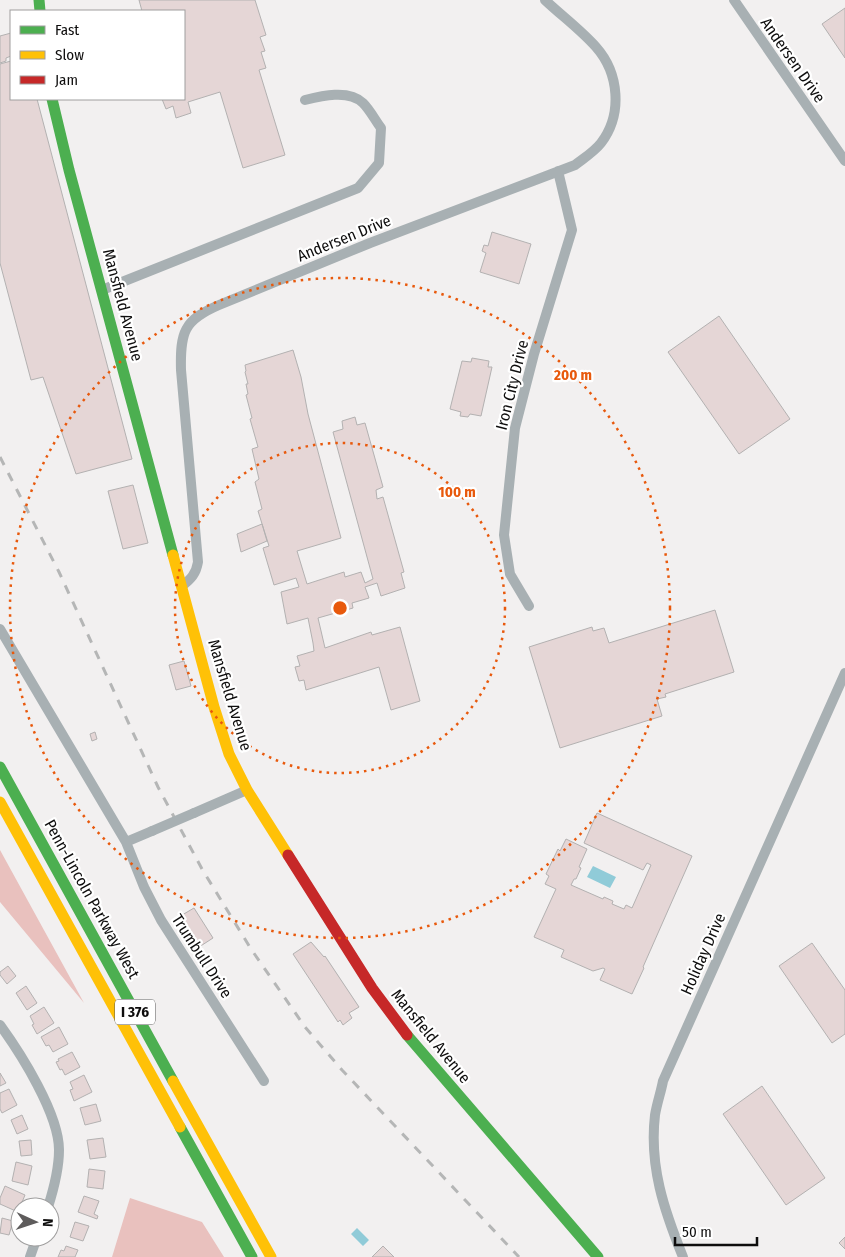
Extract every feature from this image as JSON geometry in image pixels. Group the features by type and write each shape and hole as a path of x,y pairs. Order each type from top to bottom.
{"main road":[{"name":"Mansfield Avenue","path":"52,100 223,736 237,771 247,790 362,972 392,1016 452,1089 598,1257"},
{"name":"Penn-Lincoln Parkway West","path":"0,767 271,1257"},
{"name":"Penn-Lincoln Parkway West","path":"0,802 252,1257"}],"street":[{"name":"Andersen Drive","path":"182,586 192,578 198,562 180,355 185,331 192,321 202,313 370,243 575,164 590,154 601,142 610,127 615,110 616,94 613,77 596,47 545,0"},
{"name":"Andersen Drive","path":"734,0 845,161"},
{"path":"102,290 358,188 379,163 382,128 362,101 330,94 305,100"},
{"name":"Iron City Drive","path":"529,606 510,574 504,535 515,428 534,354 572,230 558,170"},
{"name":"Trumbull Drive","path":"0,628 126,842 144,887 161,920 264,1081"},
{"name":"Holiday Drive","path":"683,1257 666,1213 658,1182 654,1151 655,1114 663,1081 845,673"},
{"path":"126,842 247,790"},
{"path":"0,1025 22,1056 53,1118 59,1148 57,1176 51,1197"}],"shaded area":[{"path":"0,850 84,1003 0,902"},
{"path":"130,1198 202,1222 224,1257 112,1257"}],"water":[{"path":"593,866 616,877 610,888 587,877"},
{"path":"357,1228 369,1240 363,1246 351,1234"}],"building":[{"path":"139,0 255,0 266,35 260,37 265,51 261,52 266,68 259,70 285,155 243,168 220,92 188,102 191,113 176,118 173,106 166,109 162,100 185,100 185,10 142,10"},
{"path":"845,8 845,58 822,24"},
{"path":"10,33 10,56 6,58 6,61 0,63 0,36"},
{"path":"10,61 10,100 37,100 132,459 76,474 43,377 31,380 0,263 0,64"},
{"path":"492,232 531,244 519,284 480,272 486,253 482,251 484,245 488,246"},
{"path":"719,316 790,419 739,454 668,352"},
{"path":"293,350 341,538 297,551 307,584 344,572 345,577 361,572 365,583 373,579 333,432 343,429 342,421 355,417 357,425 365,423 383,487 376,490 377,499 383,497 404,572 401,573 405,588 381,596 377,583 365,587 369,598 352,603 353,608 318,618 325,648 371,632 372,635 400,627 420,701 391,710 379,667 306,690 304,680 299,681 295,667 300,666 297,656 314,651 313,643 308,618 287,624 281,592 299,587 296,578 274,585 263,548 269,546 258,511 262,509 255,482 259,479 252,449 258,447 250,419 252,418 246,395 248,394 246,384 248,384 245,372 245,365"},
{"path":"472,358 489,361 488,367 492,367 481,416 470,414 468,417 460,416 461,412 450,409 462,361 471,362"},
{"path":"133,485 148,543 123,549 108,491"},
{"path":"262,524 267,541 241,552 237,534"},
{"path":"715,610 734,672 665,694 666,697 657,699 662,716 560,748 529,647 592,627 593,631 604,628 609,643"},
{"path":"184,661 191,686 176,690 169,665"},
{"path":"95,732 97,739 92,741 90,734"},
{"path":"597,813 692,856 632,994 600,980 605,969 593,971 561,957 564,950 534,937 556,889 545,884 549,876 546,874 558,849 560,851 566,839 587,849 579,867 581,868 571,885 603,899 604,897 613,901 612,904 624,909 626,905 632,908 651,865 647,863 643,870 584,843"},
{"path":"194,908 213,938 196,949 177,918"},
{"path":"311,942 325,956 359,1007 349,1013 352,1018 343,1025 340,1020 338,1022 293,954"},
{"path":"812,943 845,990 845,1034 832,1043 779,966"},
{"path":"8,966 16,976 7,984 0,975 0,972"},
{"path":"26,986 37,1003 27,1010 16,993"},
{"path":"44,1007 54,1023 37,1034 30,1016"},
{"path":"59,1027 68,1044 53,1052 49,1045 46,1046 41,1037"},
{"path":"72,1052 80,1067 65,1075 56,1062"},
{"path":"0,1073 6,1083 0,1086"},
{"path":"84,1075 92,1092 74,1101 70,1090 73,1089 70,1082"},
{"path":"762,1086 825,1178 786,1205 723,1114"},
{"path":"9,1089 17,1105 2,1113 0,1109 0,1093"},
{"path":"96,1104 101,1121 85,1125 80,1108"},
{"path":"22,1115 28,1129 17,1134 11,1120"},
{"path":"103,1138 106,1157 90,1159 87,1140"},
{"path":"31,1140 32,1155 21,1156 19,1141"},
{"path":"16,1162 32,1166 28,1185 12,1181"},
{"path":"89,1169 105,1171 103,1189 87,1187"},
{"path":"5,1186 25,1195 24,1197 10,1197 10,1208 0,1204 0,1198"},
{"path":"84,1196 99,1201 94,1214 98,1216 97,1219 78,1212"},
{"path":"2,1218 10,1220 9,1235 0,1233"},
{"path":"75,1222 89,1226 83,1241 70,1237"},
{"path":"845,1237 845,1249 839,1243"},
{"path":"66,1246 78,1250 75,1257 58,1257 61,1250 64,1251"},
{"path":"383,1246 394,1257 372,1257"}],"railway":[{"path":"0,457 59,572 158,787 202,869 251,949 305,1027 342,1070 519,1257"}],"traffic: fast":[{"path":"39,0 40,10"},
{"path":"52,100 69,170 173,555"},
{"path":"0,767 173,1081"},
{"path":"407,1035 598,1257"},
{"path":"180,1127 252,1257"}],"traffic: slow":[{"path":"173,555 214,707 229,754 247,790 288,855"},
{"path":"0,802 180,1127"},
{"path":"173,1081 271,1257"}],"traffic: jam":[{"path":"288,855 372,988 407,1035"}]}
